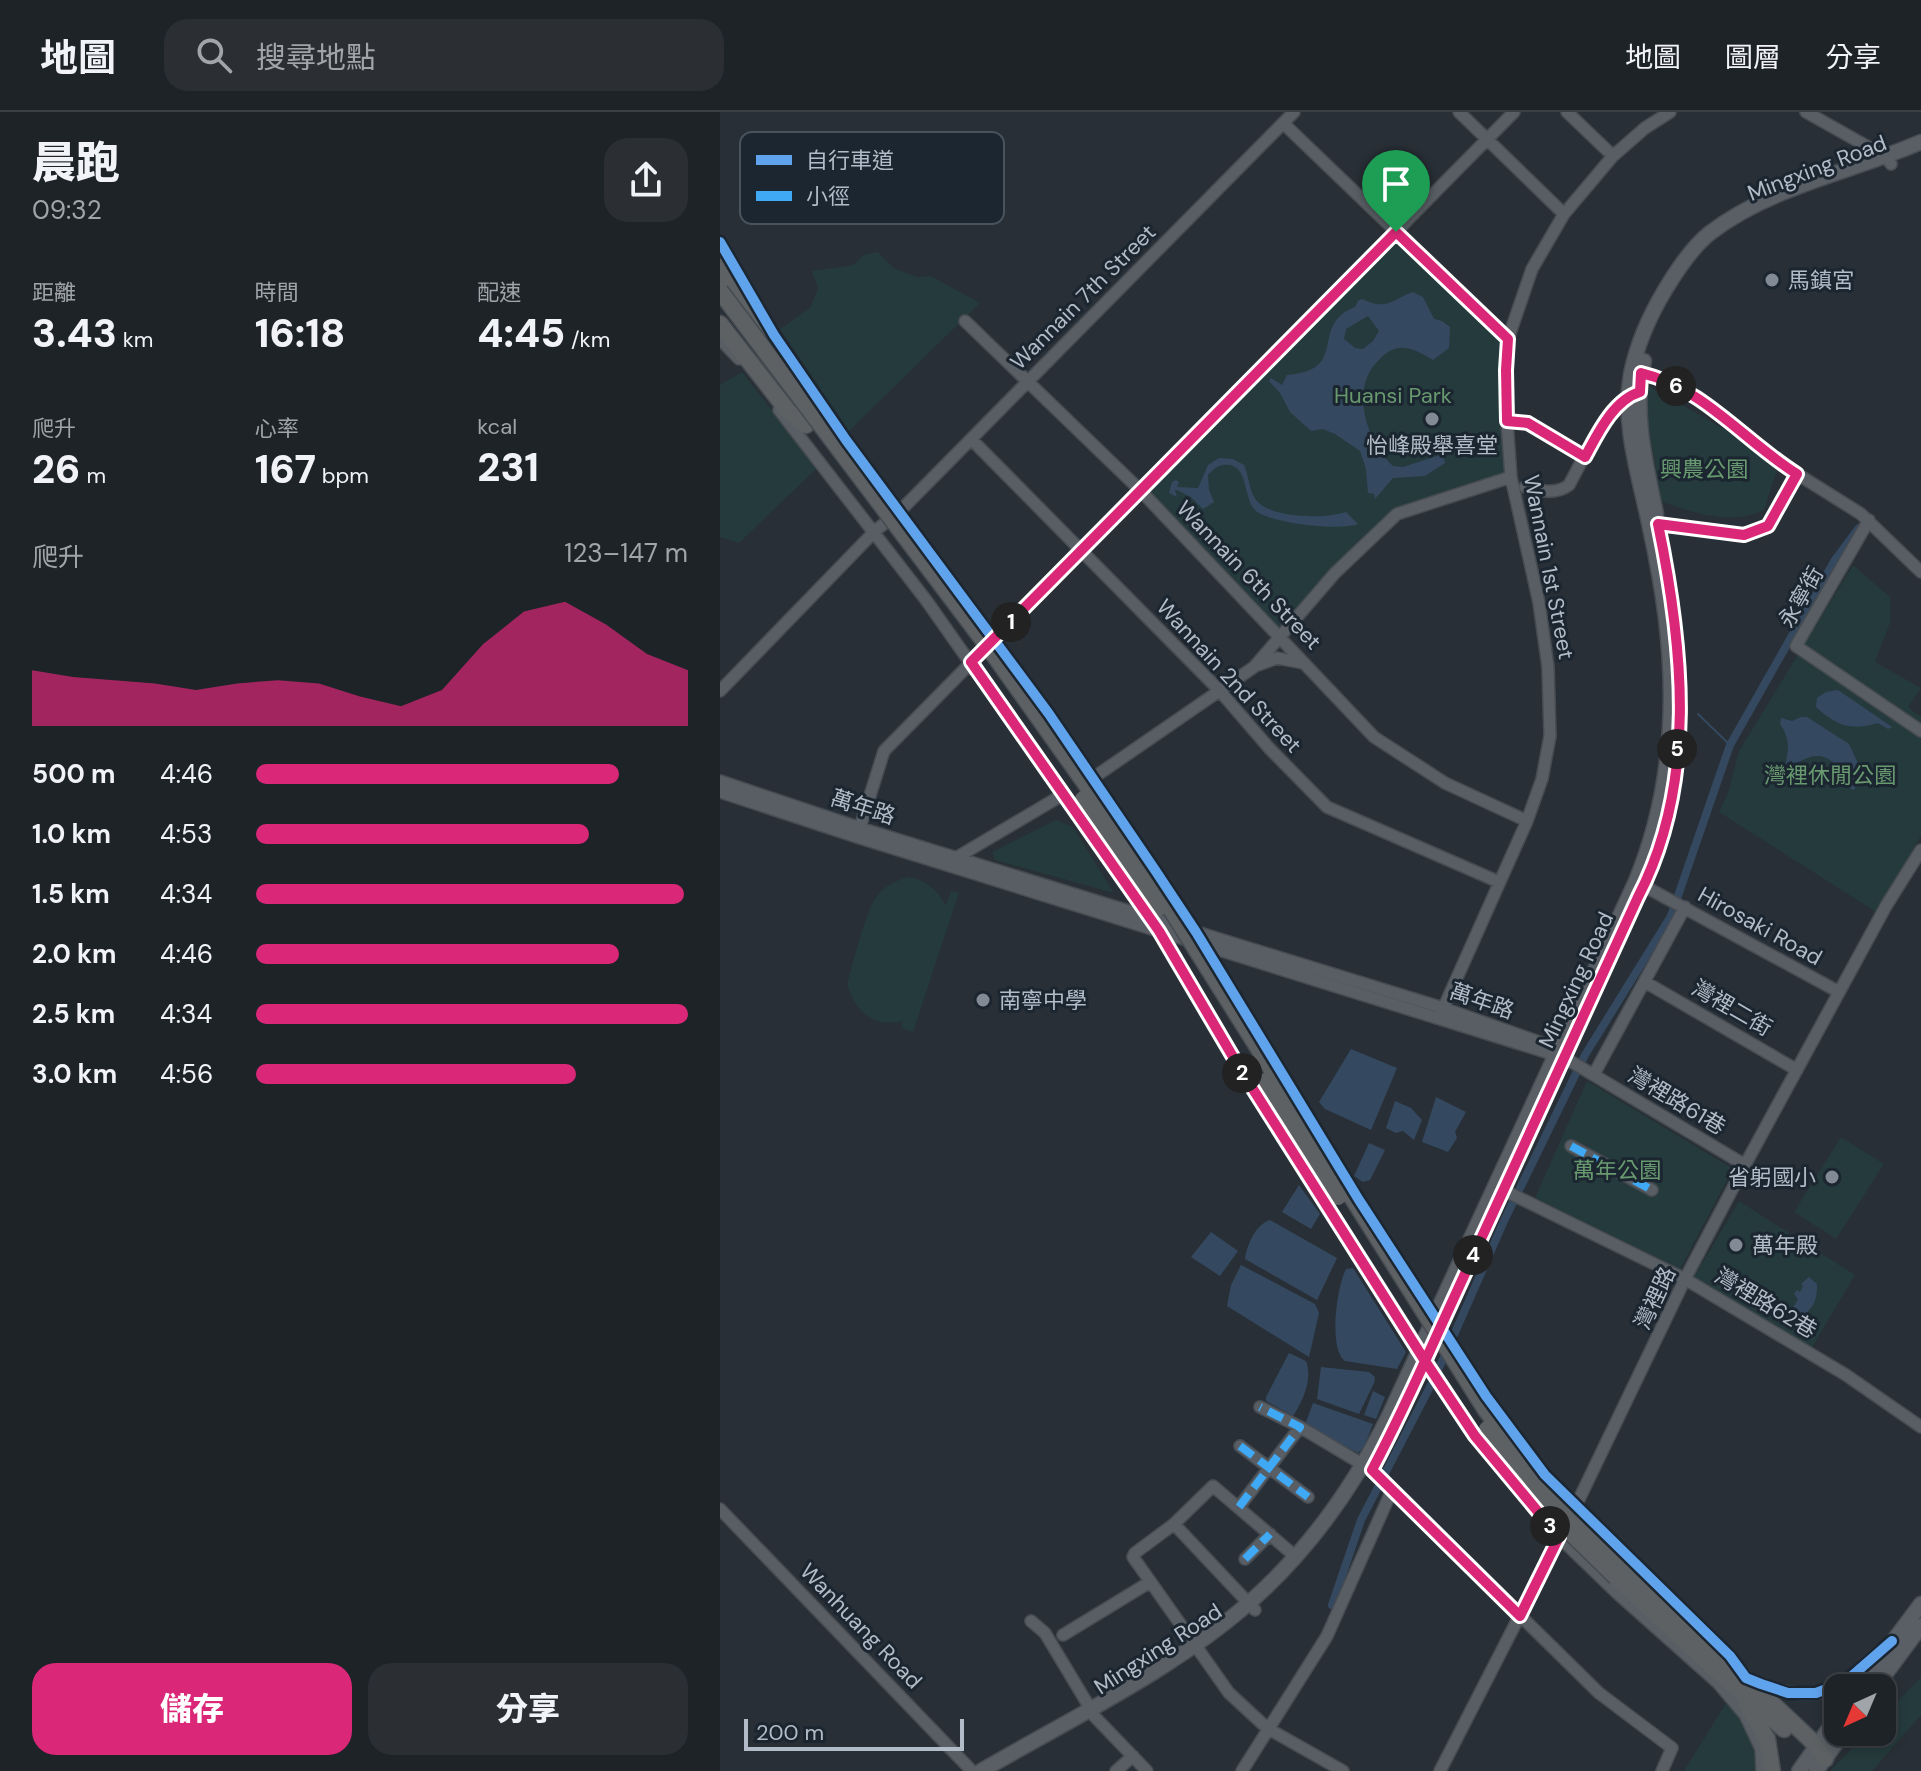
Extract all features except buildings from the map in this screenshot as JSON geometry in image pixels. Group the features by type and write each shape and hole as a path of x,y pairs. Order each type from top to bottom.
{"highway":[{"path":"720,267 750,317 803,391 806,407"},
{"path":"720,291 990,649 1142,863 1486,1410 1620,1573 1726,1678 1817,1757"},
{"path":"720,310 982,657 1134,870 1478,1416 1561,1523 1746,1678 1817,1757"},
{"path":"720,324 788,411 806,425"},
{"path":"1726,1678 1761,1725 1771,1751 1772,1771"}],"main road":[{"name":"Mingxing Road","path":"1888,161 1921,142"},
{"name":"Mingxing Road","path":"1563,1057 1644,886 1663,833 1672,792 1679,733 1675,616 1654,524 1634,462 1634,394 1640,343 1658,301 1683,264 1710,233 1751,206 1921,151"},
{"name":"Mingxing Road","path":"1000,1771 1197,1649 1252,1607 1302,1564 1327,1535 1369,1469 1504,1190 1563,1057 1654,830 1664,791 1671,731 1670,665 1654,524"},
{"name":"Mingxing Road","path":"1252,1607 1369,1469"},
{"path":"1868,1674 1921,1604"},
{"path":"1885,1674 1921,1626"},
{"name":"Mingxing Road","path":"981,1771 1092,1712"},
{"path":"1799,1771 1817,1757"}],"street":[{"name":"Wannain 7th Street","path":"875,531 900,511 1294,112"},
{"path":"1459,112 1564,214"},
{"path":"859,833 884,751 1514,112"},
{"path":"1567,112 1613,156"},
{"name":"Wannain 1st Street","path":"1441,1013 1527,821 1542,779 1549,746 1548,667 1539,603 1511,477 1507,421 1508,339 1532,269 1564,214 1613,156 1670,112"},
{"path":"1806,112 1888,161"},
{"path":"1283,123 1508,339"},
{"path":"720,242 774,335 846,440 1093,778 1196,932 1359,1200 1438,1322 1545,1475 1730,1656 1746,1678 1788,1693 1816,1693 1845,1682 1892,1641"},
{"name":"Wannain 6th Street","path":"965,321 1141,491 1374,737 1445,783 1527,821"},
{"path":"720,339 747,368 875,531 971,662 1159,931 1239,1067 1475,1436 1559,1537 1718,1683 1745,1715 1761,1749 1762,1771"},
{"path":"1636,373 1655,376 1698,397 1775,460 1869,520 1921,572"},
{"path":"1525,487 1538,491 1561,491 1569,485 1614,410 1634,394"},
{"path":"1507,421 1528,423 1585,457"},
{"name":"Wannain 2nd Street","path":"971,439 1219,690 1327,807 1499,882"},
{"path":"1654,524 1744,535 1757,532 1768,526 1797,474"},
{"path":"1254,667 1335,573 1397,514 1511,477"},
{"name":"永寧街","path":"1869,520 1796,646 1921,731"},
{"path":"720,691 875,531"},
{"path":"1254,667 1267,638 1262,617"},
{"path":"1093,778 1254,667 1277,658 1306,664"},
{"name":"萬年路","path":"720,781 859,833"},
{"name":"萬年路","path":"720,792 1196,932 1441,1013 1563,1057 1592,1073"},
{"path":"951,861 1064,794"},
{"name":"灣裡路","path":"1440,1771 1575,1507 1685,1279 1886,906 1921,850"},
{"name":"萬年路","path":"951,861 1204,945 1441,1013"},
{"name":"Hirosaki Road","path":"1644,886 1839,992"},
{"path":"1592,1073 1685,907"},
{"name":"灣裡二街","path":"1645,982 1797,1070"},
{"name":"灣裡路61巷","path":"1592,1073 1745,1165"},
{"path":"1571,1146 1652,1190"},
{"name":"灣裡路62巷","path":"1504,1190 1685,1279 1846,1375 1920,1425"},
{"path":"1260,1407 1369,1469 1599,1693 1672,1748 1662,1771"},
{"path":"1239,1507 1300,1427"},
{"path":"1240,1446 1308,1497"},
{"path":"1296,1557 1213,1486 1174,1524 1135,1553 1135,1562 1229,1693 1267,1728 1343,1771"},
{"path":"1242,1771 1327,1636 1392,1490"},
{"name":"Wanhuang Road","path":"720,1509 972,1771"},
{"path":"1174,1524 1252,1607"},
{"path":"1245,1559 1270,1534"},
{"path":"1063,1635 1150,1582"},
{"path":"1031,1621 1045,1633 1092,1712 1147,1771"},
{"path":"1116,1771 1133,1756"}],"green space":[{"name":"Huansi Park","path":"1396,232 1508,339 1511,477 1397,514 1281,636 1141,491"},
{"path":"878,252 894,268 917,277 931,276 980,303 849,431 780,329 810,308 818,288 812,271 853,265 863,255"},
{"path":"742,372 817,468 739,543 720,537 720,385"},
{"name":"興農公園","path":"1645,384 1724,429 1777,470 1764,510 1738,517 1713,516 1662,502 1648,424"},
{"name":"灣裡休閒公園","path":"1853,565 1890,597 1890,623 1875,662 1921,688 1908,707 1921,717 1921,836 1876,912 1719,812 1728,793 1739,751"},
{"path":"1056,820 1073,827 1114,893 995,860 992,852"},
{"path":"908,877 930,886 946,905 951,891 959,893 913,1032 901,1028 903,1021 883,1022 867,1016 855,1003 847,984 876,897 890,884"},
{"name":"萬年公園","path":"1587,1081 1733,1169 1680,1269 1535,1198"},
{"path":"1841,1137 1884,1164 1836,1239 1794,1212"},
{"path":"1739,1201 1855,1275 1811,1349 1694,1277"},
{"path":"1921,1677 1921,1715 1896,1744 1896,1703"},
{"path":"1726,1703 1749,1734 1756,1752 1758,1771 1684,1771"},
{"path":"1854,1746 1894,1746 1872,1771 1830,1771"}],"water":[{"path":"1413,292 1423,297 1434,319 1450,327 1449,348 1433,360 1408,348 1391,350 1371,370 1365,383 1364,413 1375,443 1393,466 1403,467 1443,454 1445,463 1425,476 1393,478 1375,499 1374,494 1368,493 1366,469 1360,451 1323,429 1311,431 1290,412 1269,381 1271,378 1282,385 1287,375 1318,365 1334,325 1358,301 1362,299 1383,304","holes":["1368,316 1379,331 1363,349 1355,348 1344,339 1346,329"]},
{"path":"1219,458 1233,459 1244,465 1256,500 1273,511 1299,516 1346,512 1358,524 1336,527 1306,525 1264,516 1252,505 1242,475 1232,465 1219,466 1208,475 1214,502 1203,509 1191,497 1177,490 1177,497 1169,493 1172,482 1176,480 1179,482 1177,487 1198,488 1208,465"},
{"path":"1838,690 1892,727 1888,729 1878,723 1852,726 1831,719 1816,707 1817,698 1826,692"},
{"path":"1807,717 1849,744 1857,761 1867,770 1864,780 1853,790 1827,758 1809,757 1791,768 1785,766 1788,744 1780,724 1781,718 1792,721"},
{"path":"1351,1049 1397,1068 1371,1130 1325,1109 1319,1102"},
{"path":"1436,1097 1466,1112 1455,1132 1457,1138 1448,1152 1422,1142"},
{"path":"1395,1101 1411,1108 1422,1120 1414,1140 1403,1131 1396,1133 1386,1128"},
{"path":"1369,1143 1385,1150 1370,1180 1363,1182 1354,1176"},
{"path":"1299,1185 1320,1214 1311,1229 1282,1212"},
{"path":"1270,1220 1337,1258 1317,1300 1245,1259 1253,1236 1260,1226"},
{"path":"1211,1232 1238,1251 1220,1276 1191,1257"},
{"path":"1241,1265 1315,1304 1319,1313 1309,1357 1227,1306 1231,1285"},
{"path":"1353,1268 1406,1352 1397,1369 1345,1361 1340,1354 1335,1331 1337,1302 1346,1269"},
{"path":"1809,1277 1817,1284 1814,1302 1802,1316 1790,1313 1798,1299 1794,1294 1797,1290 1800,1292 1801,1284"},
{"path":"1289,1353 1306,1361 1308,1368 1308,1382 1293,1416 1266,1401"},
{"path":"1321,1367 1369,1372 1375,1377 1359,1414 1317,1399"},
{"path":"1373,1391 1385,1397 1376,1419 1364,1415"},
{"path":"1313,1403 1373,1424 1364,1447 1358,1453 1305,1425"}],"waterway":[{"path":"1453,1337 1504,1221 1585,1055 1671,916 1730,745 1835,560 1859,528"},
{"path":"1698,714 1730,745"},
{"path":"1437,1372 1447,1351"},
{"path":"1332,1605 1361,1520 1433,1381"}],"marked path":[{"path":"1571,1146 1652,1190"},
{"path":"1239,1507 1300,1427 1260,1407"},
{"path":"1240,1446 1308,1497"},
{"path":"1245,1559 1270,1534"}],"cycle path":[{"path":"720,242 774,335 846,440 1049,714 1155,870 1359,1200 1486,1396 1545,1475 1730,1656 1746,1678 1788,1693 1816,1693 1845,1682 1892,1641"}],"place":[{"name":"馬鎮宮","path":"1772,280"},
{"name":"怡峰殿舉喜堂","path":"1432,419"},
{"name":"南寧中學","path":"983,1000"},
{"name":"省躬國小","path":"1832,1177"},
{"name":"萬年殿","path":"1736,1245"}],"route":[{"path":"1396,232 971,662 1159,931 1239,1067 1425,1361 1475,1436 1559,1537 1520,1616 1372,1470 1398,1420 1425,1361 1441,1326 1638,897 1644,886 1663,833 1672,792 1679,733 1679,664 1671,588 1658,524 1744,535 1757,532 1768,526 1797,474 1775,460 1698,397 1655,376 1641,373 1640,392 1629,395 1614,410 1585,457 1528,423 1507,421 1508,339 1396,232"}]}
